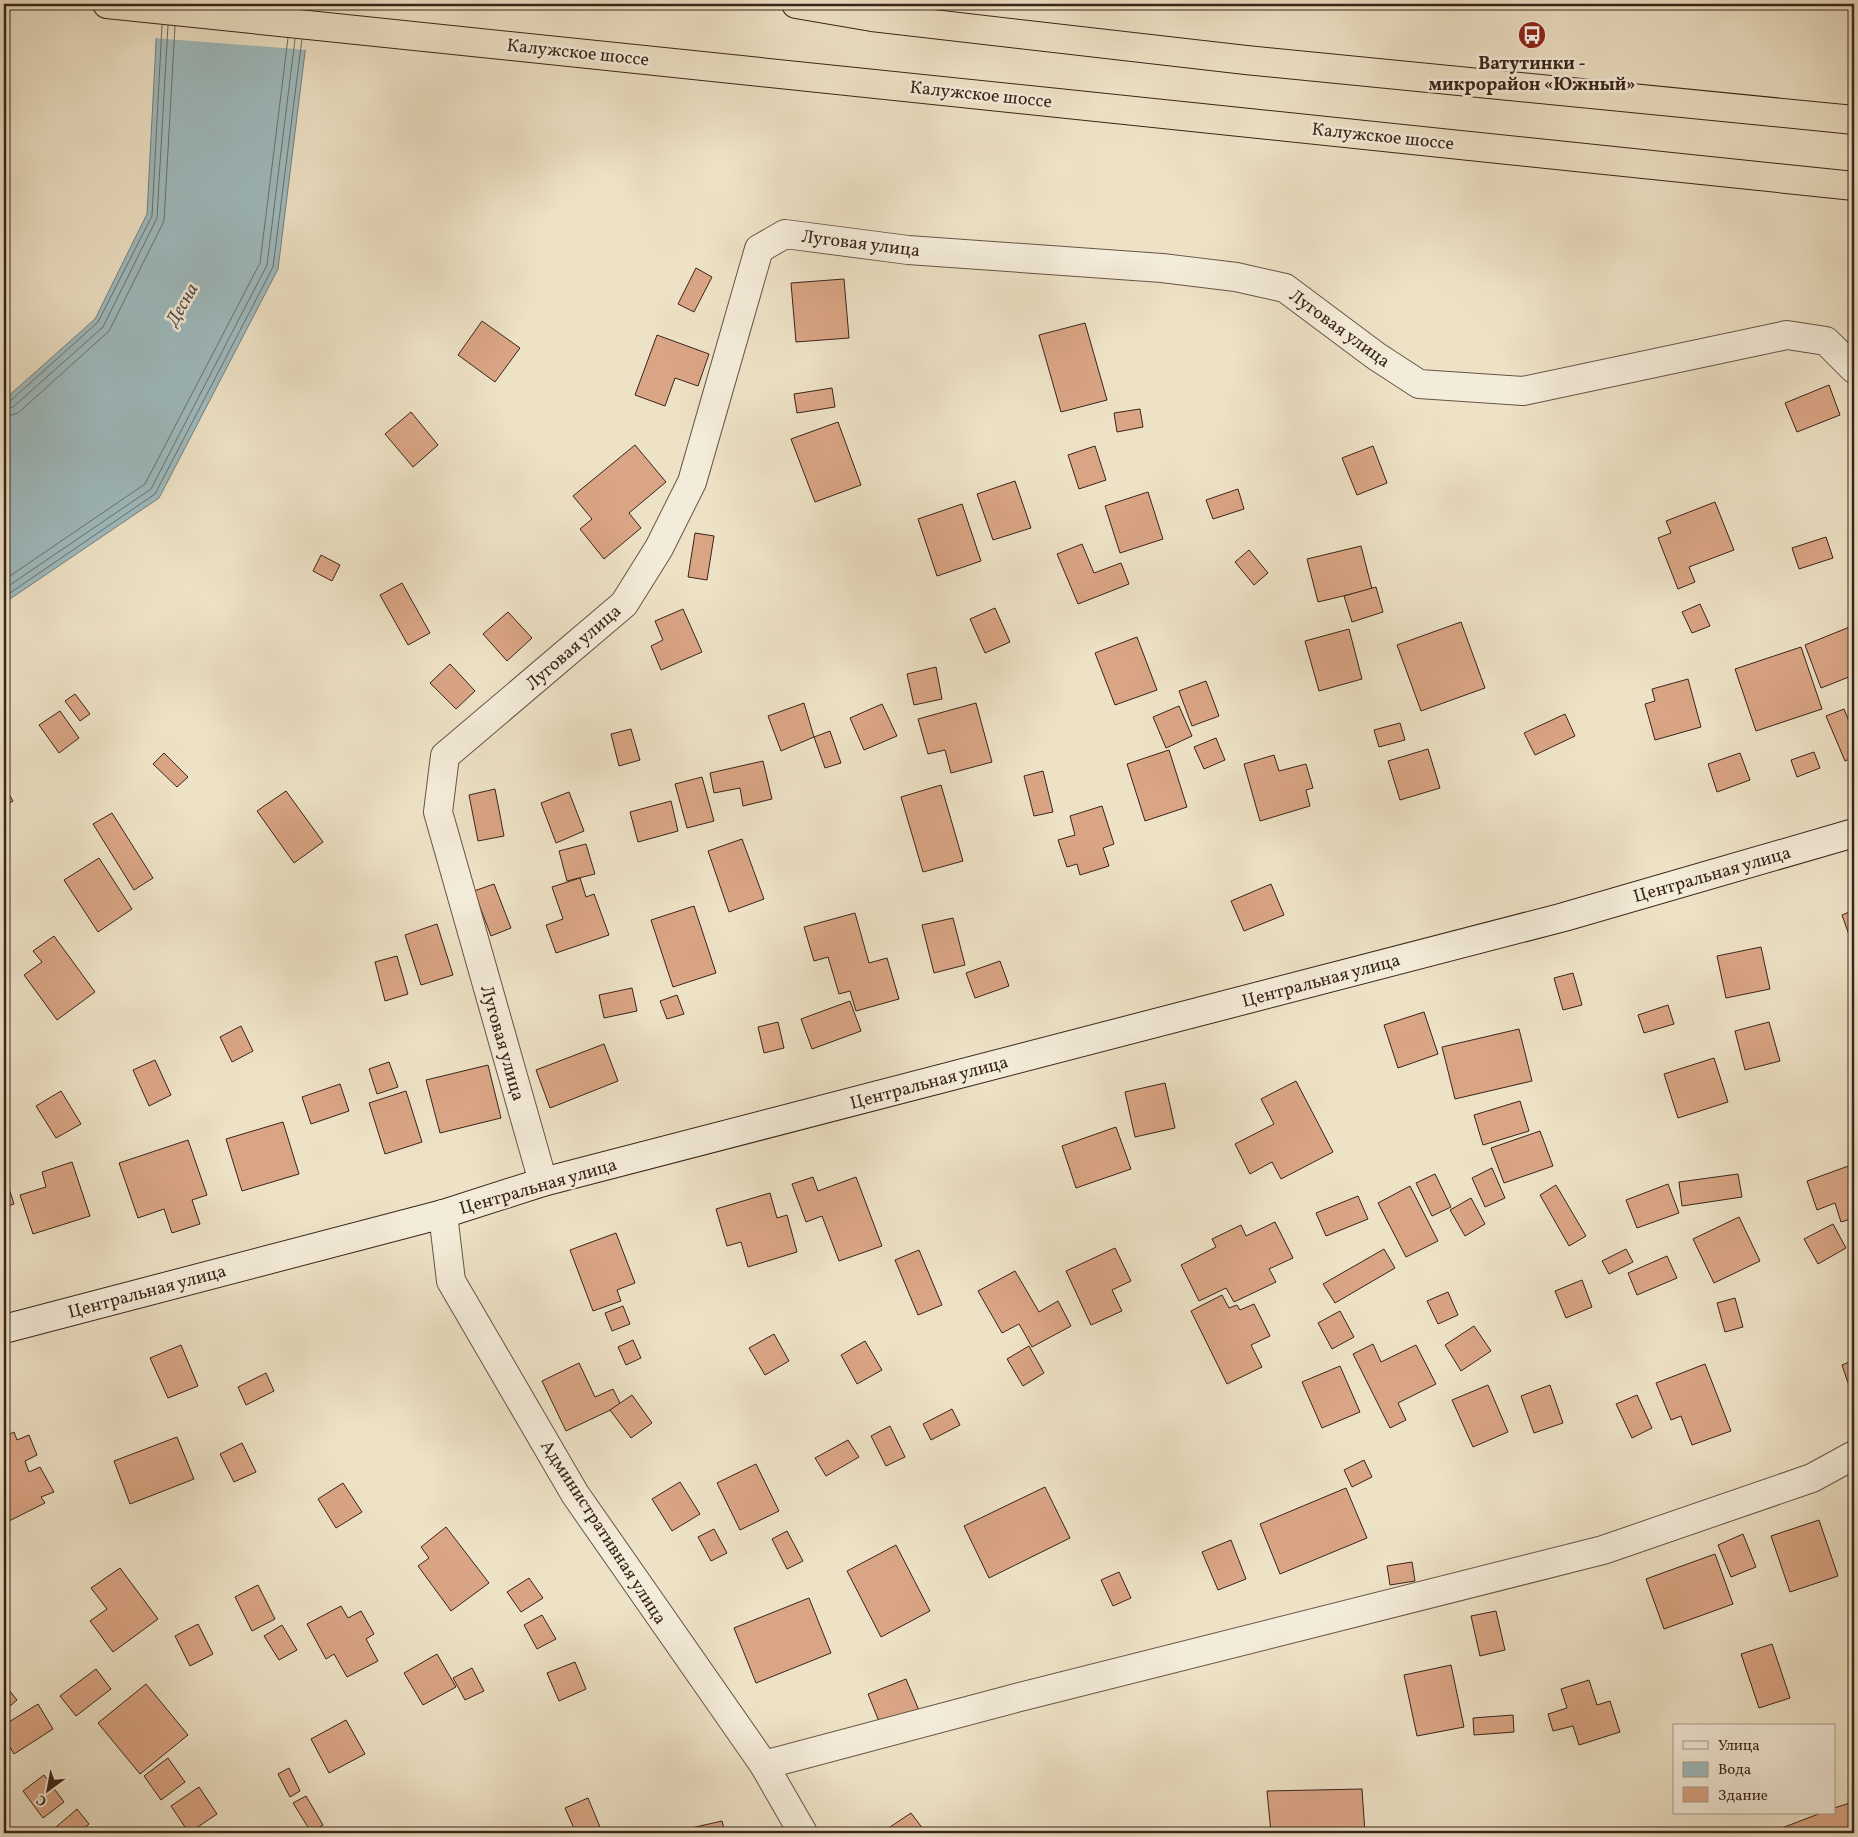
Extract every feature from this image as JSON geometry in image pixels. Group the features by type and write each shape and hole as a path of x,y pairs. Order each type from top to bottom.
{"highway":[{"name":"Калужское шоссе","path":"107,4 1854,186"},
{"path":"796,4 872,17 1246,60 1854,120"}],"street":[{"name":"Луговая улица","path":"543,1182 438,812 445,756 624,604 660,548 692,482 759,249 785,234 908,250 1162,268 1236,276 1285,288 1376,356 1420,384 1523,391 1787,335 1826,341 1854,369"},
{"name":"Центральная улица","path":"4,1329 443,1214 543,1182 1564,917 1854,834"},
{"name":"Административная улица","path":"443,1214 451,1281 550,1452 575,1494 764,1765 804,1833"},
{"path":"764,1765 1025,1695 1603,1550 1812,1478 1854,1455"}],"water":[{"name":"Десна","path":"158,4 311,4 278,269 159,498 4,603 4,400 95,319 147,214"}],"pier":[{"path":"155,4 314,4 308,50 153,38"}],"building":[{"path":"696,268 712,277 694,312 678,304"},
{"path":"844,279 849,338 796,342 791,283"},
{"path":"482,321 520,348 495,382 458,355"},
{"path":"1085,323 1107,400 1061,412 1039,335"},
{"path":"657,335 709,354 698,386 675,378 665,406 635,395"},
{"path":"1829,385 1840,415 1797,432 1785,403"},
{"path":"832,388 835,407 797,413 794,394"},
{"path":"1140,409 1143,427 1117,432 1114,413"},
{"path":"411,412 438,445 413,467 385,434"},
{"path":"838,422 861,485 815,502 791,439"},
{"path":"635,445 666,482 629,513 641,528 604,559 580,529 592,519 573,496"},
{"path":"1095,446 1106,480 1079,489 1068,455"},
{"path":"1373,446 1387,483 1357,495 1342,458"},
{"path":"1015,481 1031,528 993,540 977,494"},
{"path":"1238,489 1244,509 1213,519 1206,500"},
{"path":"1148,492 1163,539 1120,553 1105,506"},
{"path":"1715,502 1734,550 1689,567 1695,582 1678,589 1658,538 1671,533 1666,521"},
{"path":"962,504 981,561 937,576 918,519"},
{"path":"695,533 714,536 707,580 688,577"},
{"path":"1826,537 1833,558 1799,569 1792,548"},
{"path":"1082,544 1094,573 1121,563 1129,584 1078,604 1057,554"},
{"path":"1361,546 1372,589 1318,602 1307,559"},
{"path":"1249,550 1268,573 1254,585 1235,562"},
{"path":"321,555 340,565 332,581 313,571"},
{"path":"402,583 430,633 408,645 380,595"},
{"path":"1376,587 1383,612 1352,622 1344,596"},
{"path":"1700,604 1710,626 1692,633 1682,612"},
{"path":"995,608 1010,642 985,653 970,619"},
{"path":"683,609 702,652 661,670 651,646 663,640 655,621"},
{"path":"508,612 532,638 507,661 483,634"},
{"path":"1461,622 1485,688 1421,711 1397,645"},
{"path":"1852,626 1854,675 1821,688 1805,645"},
{"path":"1349,629 1362,679 1319,691 1305,641"},
{"path":"1137,637 1157,690 1115,705 1095,653"},
{"path":"1801,647 1822,709 1756,731 1735,669"},
{"path":"450,664 475,691 456,709 430,683"},
{"path":"936,667 942,699 914,705 907,674"},
{"path":"1688,679 1701,727 1655,740 1645,704 1655,701 1652,689"},
{"path":"1206,681 1219,716 1192,726 1179,691"},
{"path":"75,694 90,714 80,721 65,701"},
{"path":"804,703 814,737 781,751 768,716"},
{"path":"976,703 992,762 951,773 945,750 928,754 918,719"},
{"path":"882,704 897,736 864,750 850,718"},
{"path":"1179,706 1192,736 1166,748 1153,717"},
{"path":"1844,709 1854,734 1854,757 1845,761 1826,716"},
{"path":"60,711 79,738 59,753 39,725"},
{"path":"1565,714 1575,736 1535,755 1524,733"},
{"path":"1400,723 1405,740 1379,747 1374,730"},
{"path":"631,729 640,760 619,766 611,734"},
{"path":"830,731 841,763 825,768 814,737"},
{"path":"1216,738 1225,760 1204,769 1194,747"},
{"path":"1428,749 1440,788 1400,800 1388,761"},
{"path":"1169,750 1187,807 1145,821 1127,764"},
{"path":"1814,752 1820,768 1797,777 1791,760"},
{"path":"164,753 188,777 177,787 153,764"},
{"path":"1740,753 1750,780 1717,792 1708,764"},
{"path":"1274,755 1279,771 1306,764 1313,788 1306,790 1310,806 1260,821 1244,764"},
{"path":"763,761 772,799 743,806 740,788 714,793 710,773"},
{"path":"1043,771 1053,812 1034,816 1024,776"},
{"path":"702,777 714,821 687,828 675,784"},
{"path":"941,785 963,861 923,872 901,797"},
{"path":"4,786 13,801 4,806"},
{"path":"495,789 504,836 478,841 469,795"},
{"path":"286,791 323,842 294,863 257,811"},
{"path":"569,792 584,831 556,843 541,803"},
{"path":"671,801 678,831 638,842 630,812"},
{"path":"1102,806 1114,844 1103,848 1109,866 1080,875 1077,864 1067,867 1058,840 1075,835 1070,816"},
{"path":"112,813 153,878 134,890 93,824"},
{"path":"742,839 764,899 729,912 708,851"},
{"path":"586,844 595,874 567,881 559,851"},
{"path":"99,858 132,909 98,932 64,880"},
{"path":"580,878 586,897 594,894 609,935 556,953 546,925 563,919 552,887"},
{"path":"494,884 511,928 491,936 474,891"},
{"path":"1271,884 1284,915 1244,931 1231,901"},
{"path":"694,906 716,973 673,987 651,920"},
{"path":"1854,910 1854,949 1842,915"},
{"path":"855,913 869,963 887,958 899,999 856,1011 850,991 839,994 828,957 814,961 804,927"},
{"path":"953,918 965,965 934,973 922,925"},
{"path":"437,924 453,975 421,985 405,935"},
{"path":"54,936 95,992 57,1020 24,975 42,962 33,951"},
{"path":"1761,947 1770,989 1726,998 1717,956"},
{"path":"397,956 408,994 385,1001 375,962"},
{"path":"1000,961 1009,986 975,998 966,973"},
{"path":"1573,973 1582,1005 1563,1010 1554,978"},
{"path":"632,988 637,1011 604,1018 599,995"},
{"path":"677,995 684,1014 667,1019 660,1001"},
{"path":"850,1001 861,1031 812,1049 801,1019"},
{"path":"1668,1005 1674,1024 1644,1033 1638,1015"},
{"path":"1424,1012 1438,1054 1398,1068 1384,1025"},
{"path":"778,1022 784,1048 764,1053 758,1027"},
{"path":"1769,1022 1780,1061 1745,1070 1735,1031"},
{"path":"241,1026 253,1051 232,1062 220,1037"},
{"path":"1519,1029 1532,1081 1455,1099 1442,1047"},
{"path":"604,1044 618,1081 550,1108 536,1070"},
{"path":"1714,1058 1728,1102 1678,1118 1664,1074"},
{"path":"155,1060 171,1095 149,1106 133,1070"},
{"path":"389,1062 398,1087 377,1094 369,1069"},
{"path":"488,1065 501,1118 440,1133 426,1080"},
{"path":"1296,1081 1333,1152 1281,1179 1272,1162 1250,1174 1235,1144 1274,1124 1261,1099"},
{"path":"1165,1083 1175,1128 1135,1137 1125,1092"},
{"path":"340,1084 349,1111 311,1124 302,1097"},
{"path":"61,1091 81,1124 56,1138 36,1106"},
{"path":"406,1091 422,1142 385,1154 369,1103"},
{"path":"1520,1101 1529,1131 1483,1145 1474,1115"},
{"path":"283,1122 299,1174 242,1191 226,1139"},
{"path":"1116,1127 1131,1169 1076,1188 1062,1146"},
{"path":"1540,1131 1553,1166 1504,1183 1491,1148"},
{"path":"188,1140 207,1195 192,1200 200,1224 172,1233 164,1209 138,1218 119,1163"},
{"path":"72,1162 90,1216 33,1234 20,1195 46,1187 42,1172"},
{"path":"1854,1164 1854,1218 1841,1222 1835,1203 1817,1210 1807,1181"},
{"path":"1492,1168 1505,1198 1485,1207 1472,1178"},
{"path":"1435,1174 1451,1207 1432,1216 1416,1183"},
{"path":"1738,1174 1742,1197 1682,1206 1679,1182"},
{"path":"813,1177 818,1191 856,1177 882,1246 839,1261 822,1216 806,1222 792,1184"},
{"path":"6,1179 14,1204 4,1207 4,1180"},
{"path":"1668,1184 1679,1213 1637,1228 1626,1200"},
{"path":"1556,1185 1586,1236 1569,1246 1540,1195"},
{"path":"1410,1186 1438,1241 1406,1257 1378,1203"},
{"path":"770,1193 777,1218 787,1215 797,1252 748,1267 741,1242 727,1246 716,1209"},
{"path":"1358,1196 1368,1219 1326,1236 1316,1213"},
{"path":"1471,1198 1485,1224 1465,1236 1450,1210"},
{"path":"1739,1217 1760,1261 1714,1283 1693,1239"},
{"path":"1275,1222 1293,1258 1269,1269 1276,1282 1234,1302 1226,1288 1199,1301 1181,1265 1216,1247 1212,1239 1241,1225 1246,1236"},
{"path":"1833,1224 1846,1248 1818,1264 1804,1239"},
{"path":"616,1233 635,1283 617,1290 621,1301 593,1311 570,1250"},
{"path":"1115,1248 1131,1281 1112,1290 1122,1311 1091,1325 1066,1271"},
{"path":"1384,1249 1395,1268 1335,1303 1323,1284"},
{"path":"1626,1249 1633,1262 1609,1274 1602,1261"},
{"path":"919,1250 942,1305 918,1315 895,1260"},
{"path":"1667,1256 1677,1278 1637,1295 1628,1273"},
{"path":"1015,1271 1039,1312 1058,1301 1071,1326 1032,1347 1019,1324 1002,1333 978,1291"},
{"path":"1582,1280 1592,1307 1566,1318 1555,1291"},
{"path":"1448,1292 1458,1315 1438,1324 1427,1301"},
{"path":"1222,1295 1229,1308 1237,1305 1240,1310 1254,1304 1270,1336 1251,1345 1262,1367 1227,1384 1191,1311"},
{"path":"1735,1298 1743,1327 1725,1332 1717,1303"},
{"path":"623,1306 630,1324 612,1331 605,1313"},
{"path":"1340,1311 1354,1337 1332,1349 1318,1323"},
{"path":"1474,1326 1491,1351 1461,1371 1445,1345"},
{"path":"774,1334 789,1361 765,1375 749,1348"},
{"path":"633,1340 641,1358 626,1365 618,1347"},
{"path":"865,1341 882,1370 857,1384 841,1355"},
{"path":"1373,1344 1381,1362 1416,1345 1436,1384 1398,1403 1406,1420 1390,1428 1353,1354"},
{"path":"181,1345 198,1386 168,1398 150,1358"},
{"path":"1029,1346 1044,1373 1023,1386 1007,1359"},
{"path":"1854,1360 1854,1381 1848,1383 1842,1365"},
{"path":"579,1363 595,1397 613,1389 621,1405 566,1431 542,1381"},
{"path":"1705,1364 1731,1431 1692,1445 1681,1416 1671,1420 1656,1383"},
{"path":"1340,1366 1360,1412 1322,1428 1302,1382"},
{"path":"266,1373 274,1391 246,1405 238,1387"},
{"path":"1488,1385 1508,1432 1473,1447 1452,1400"},
{"path":"1550,1385 1563,1423 1534,1433 1521,1396"},
{"path":"632,1395 652,1423 631,1438 610,1410"},
{"path":"1637,1395 1652,1428 1632,1438 1616,1404"},
{"path":"952,1409 960,1425 931,1440 923,1424"},
{"path":"890,1426 905,1457 886,1466 871,1436"},
{"path":"14,1432 17,1440 29,1435 37,1455 25,1461 29,1472 40,1467 54,1492 41,1497 45,1503 7,1522 4,1513 4,1437"},
{"path":"177,1437 194,1479 130,1504 114,1461"},
{"path":"848,1440 859,1457 826,1476 815,1458"},
{"path":"242,1443 256,1472 234,1482 220,1454"},
{"path":"1364,1460 1372,1477 1352,1487 1344,1470"},
{"path":"756,1464 779,1511 740,1530 717,1483"},
{"path":"680,1482 700,1514 672,1531 652,1499"},
{"path":"343,1483 362,1512 336,1528 318,1499"},
{"path":"1045,1487 1070,1538 989,1578 964,1526"},
{"path":"1346,1488 1367,1538 1280,1574 1260,1524"},
{"path":"1819,1520 1838,1576 1790,1592 1771,1536"},
{"path":"446,1527 489,1583 451,1611 418,1566 429,1558 421,1547"},
{"path":"714,1529 727,1553 711,1561 698,1537"},
{"path":"787,1531 803,1561 787,1569 772,1539"},
{"path":"1743,1534 1756,1567 1731,1577 1718,1545"},
{"path":"1231,1540 1246,1579 1218,1590 1202,1552"},
{"path":"896,1545 930,1611 881,1637 847,1571"},
{"path":"1715,1554 1733,1604 1664,1629 1646,1579"},
{"path":"1412,1562 1415,1581 1390,1585 1387,1566"},
{"path":"120,1568 158,1619 113,1652 90,1621 107,1609 91,1588"},
{"path":"1119,1572 1131,1598 1113,1606 1101,1580"},
{"path":"529,1578 543,1598 521,1612 507,1592"},
{"path":"258,1585 275,1619 252,1631 235,1597"},
{"path":"809,1598 831,1653 756,1683 734,1628"},
{"path":"341,1606 348,1618 361,1611 374,1634 366,1639 378,1661 347,1677 334,1654 326,1659 307,1624"},
{"path":"1496,1611 1505,1650 1480,1656 1471,1616"},
{"path":"542,1615 556,1639 537,1649 524,1625"},
{"path":"198,1624 213,1654 190,1666 175,1636"},
{"path":"282,1625 297,1650 279,1660 264,1636"},
{"path":"1772,1644 1790,1698 1759,1708 1741,1654"},
{"path":"437,1654 456,1687 423,1705 404,1673"},
{"path":"575,1662 586,1689 559,1701 547,1673"},
{"path":"1451,1665 1464,1727 1417,1736 1404,1675"},
{"path":"472,1668 484,1691 465,1700 453,1678"},
{"path":"96,1669 111,1689 76,1716 60,1696"},
{"path":"906,1679 920,1713 882,1729 868,1694"},
{"path":"1589,1680 1597,1705 1610,1701 1620,1732 1579,1745 1573,1726 1553,1731 1548,1714 1567,1708 1561,1689"},
{"path":"4,1684 17,1700 4,1711"},
{"path":"146,1684 188,1735 140,1774 98,1723"},
{"path":"38,1704 53,1729 14,1754 4,1737 4,1725"},
{"path":"1513,1715 1514,1732 1474,1735 1473,1718"},
{"path":"346,1720 365,1754 329,1773 311,1739"},
{"path":"168,1758 185,1782 161,1800 144,1776"},
{"path":"289,1768 300,1791 290,1797 278,1774"},
{"path":"44,1775 64,1802 43,1818 23,1791"},
{"path":"199,1787 217,1814 189,1833 171,1806"},
{"path":"1362,1789 1365,1833 1271,1833 1267,1791"},
{"path":"306,1796 323,1825 311,1832 293,1803"},
{"path":"588,1798 600,1827 585,1833 576,1833 565,1808"},
{"path":"1850,1803 1854,1814 1854,1833 1775,1833 1774,1831 1818,1814 1836,1814 1836,1807"},
{"path":"77,1809 89,1824 79,1833 49,1833"},
{"path":"911,1813 926,1833 881,1833"},
{"path":"722,1821 725,1833 669,1833"}],"place":[{"name":"Ватутинки - микрорайон «Южный»","path":"1532,35"}]}
